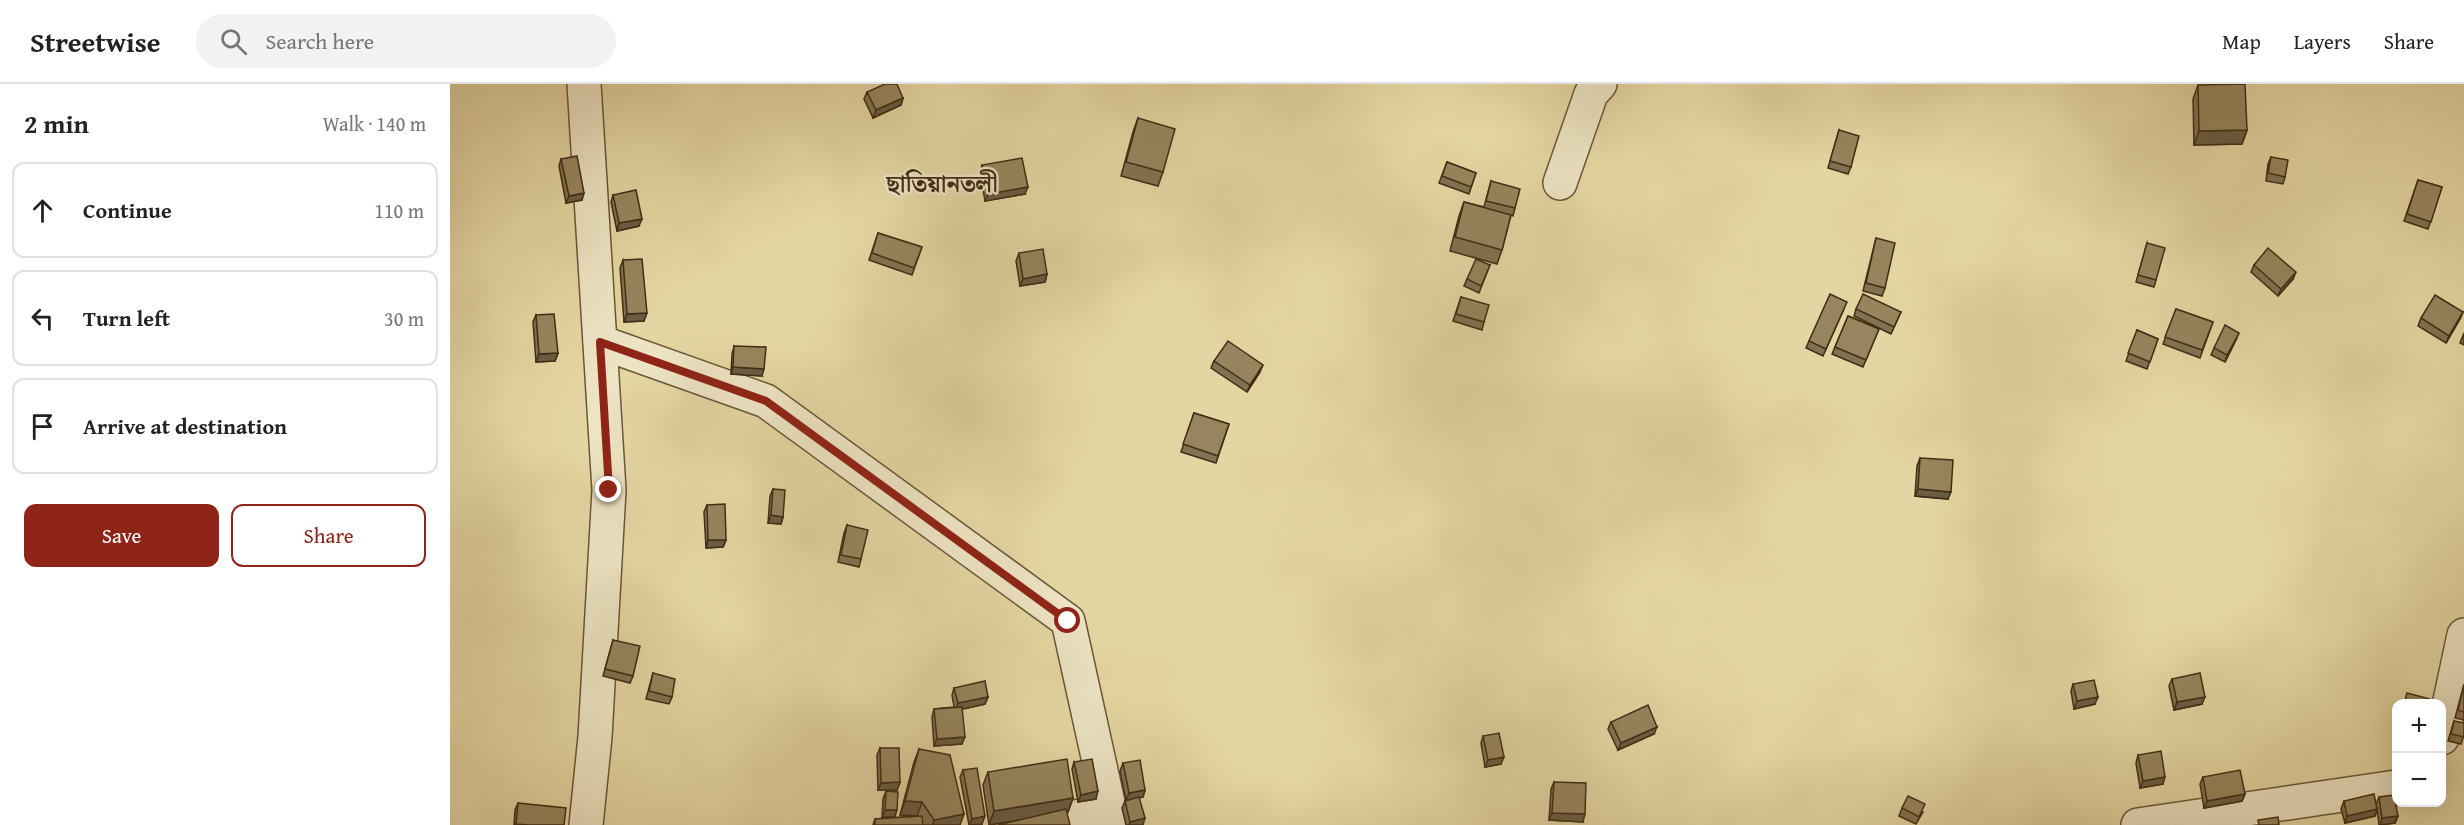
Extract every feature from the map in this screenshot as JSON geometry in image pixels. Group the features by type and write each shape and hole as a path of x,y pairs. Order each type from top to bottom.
{"street":[{"path":"584,84 609,490 595,737 586,825"},
{"path":"1560,183 1591,94 1600,84"},
{"path":"600,342 766,401 1068,621 1112,818 1029,825"},
{"path":"2446,719 2464,635"},
{"path":"2138,825 2392,788"}],"building":[{"path":"885,84 897,84 903,98 876,110 867,92"},
{"path":"2245,84 2247,130 2199,131 2198,85"},
{"path":"1138,118 1175,129 1163,172 1126,162"},
{"path":"1839,130 1859,136 1851,167 1830,161"},
{"path":"577,156 584,193 569,196 561,159"},
{"path":"2271,157 2288,160 2285,177 2268,173"},
{"path":"1022,158 1028,187 988,194 982,165"},
{"path":"1447,162 1476,173 1471,187 1442,176"},
{"path":"2418,180 2442,187 2431,222 2407,214"},
{"path":"1491,181 1520,189 1515,208 1486,201"},
{"path":"636,190 642,219 619,223 613,195"},
{"path":"1464,202 1511,215 1502,250 1455,237"},
{"path":"878,233 922,247 914,268 872,253"},
{"path":"1876,238 1895,243 1885,288 1866,283"},
{"path":"2147,243 2165,248 2156,280 2138,275"},
{"path":"2268,248 2296,272 2281,289 2254,265"},
{"path":"1043,249 1047,274 1023,279 1019,253"},
{"path":"642,259 647,313 627,314 623,260"},
{"path":"1476,259 1490,265 1481,286 1467,279"},
{"path":"1830,294 1847,302 1826,349 1809,341"},
{"path":"1863,294 1901,312 1894,327 1856,309"},
{"path":"2435,295 2463,312 2449,336 2421,318"},
{"path":"1461,297 1489,305 1484,322 1456,314"},
{"path":"2176,309 2213,322 2202,350 2165,337"},
{"path":"554,314 558,353 539,354 536,315"},
{"path":"1848,316 1879,329 1866,360 1835,347"},
{"path":"2225,325 2239,333 2227,355 2214,348"},
{"path":"2137,330 2158,339 2150,362 2128,353"},
{"path":"1228,341 1263,365 1250,385 1214,361"},
{"path":"734,346 766,347 764,369 733,367"},
{"path":"1194,413 1229,424 1218,456 1183,444"},
{"path":"1920,458 1953,460 1951,492 1918,489"},
{"path":"773,489 785,490 783,517 771,515"},
{"path":"725,504 726,540 708,540 707,505"},
{"path":"847,525 868,530 861,559 841,555"},
{"path":"613,640 640,646 633,676 605,669"},
{"path":"653,673 675,679 672,697 649,691"},
{"path":"2200,673 2205,697 2177,702 2172,679"},
{"path":"2094,680 2098,697 2077,701 2073,684"},
{"path":"985,681 988,697 958,703 954,688"},
{"path":"2464,685 2464,712 2458,710"},
{"path":"2407,693 2430,699 2405,699"},
{"path":"1648,705 1657,727 1621,743 1611,722"},
{"path":"962,707 965,737 937,739 934,709"},
{"path":"2454,721 2464,723 2464,737 2451,734"},
{"path":"1499,733 1504,757 1488,760 1483,736"},
{"path":"880,748 899,748 900,782 881,783"},
{"path":"919,749 950,755 964,814 934,820 922,802 905,801"},
{"path":"2161,751 2165,777 2143,781 2138,755"},
{"path":"1067,759 1073,798 994,811 988,772"},
{"path":"1092,759 1098,791 1081,795 1074,762"},
{"path":"1140,760 1145,790 1129,793 1123,763"},
{"path":"977,768 985,816 972,819 963,770"},
{"path":"2240,770 2245,794 2207,801 2203,777"},
{"path":"1554,782 1586,783 1585,814 1552,813"},
{"path":"886,791 898,792 897,810 885,810"},
{"path":"2374,794 2377,809 2347,816 2344,801"},
{"path":"2392,795 2392,807 2396,807 2398,816 2382,818 2379,797"},
{"path":"1908,796 1925,804 1919,817 1902,808"},
{"path":"1139,797 1145,818 1130,822 1125,801"},
{"path":"518,803 566,808 564,825 516,824"},
{"path":"1066,809 1070,825 998,825"},
{"path":"922,816 923,825 875,825 875,819"},
{"path":"2278,817 2279,825 2259,825 2258,820"}],"district":[{"name":"ছাতিয়ানতলী","path":"942,184"}],"route":[{"path":"609,490 600,342 766,401 1068,621"}]}
